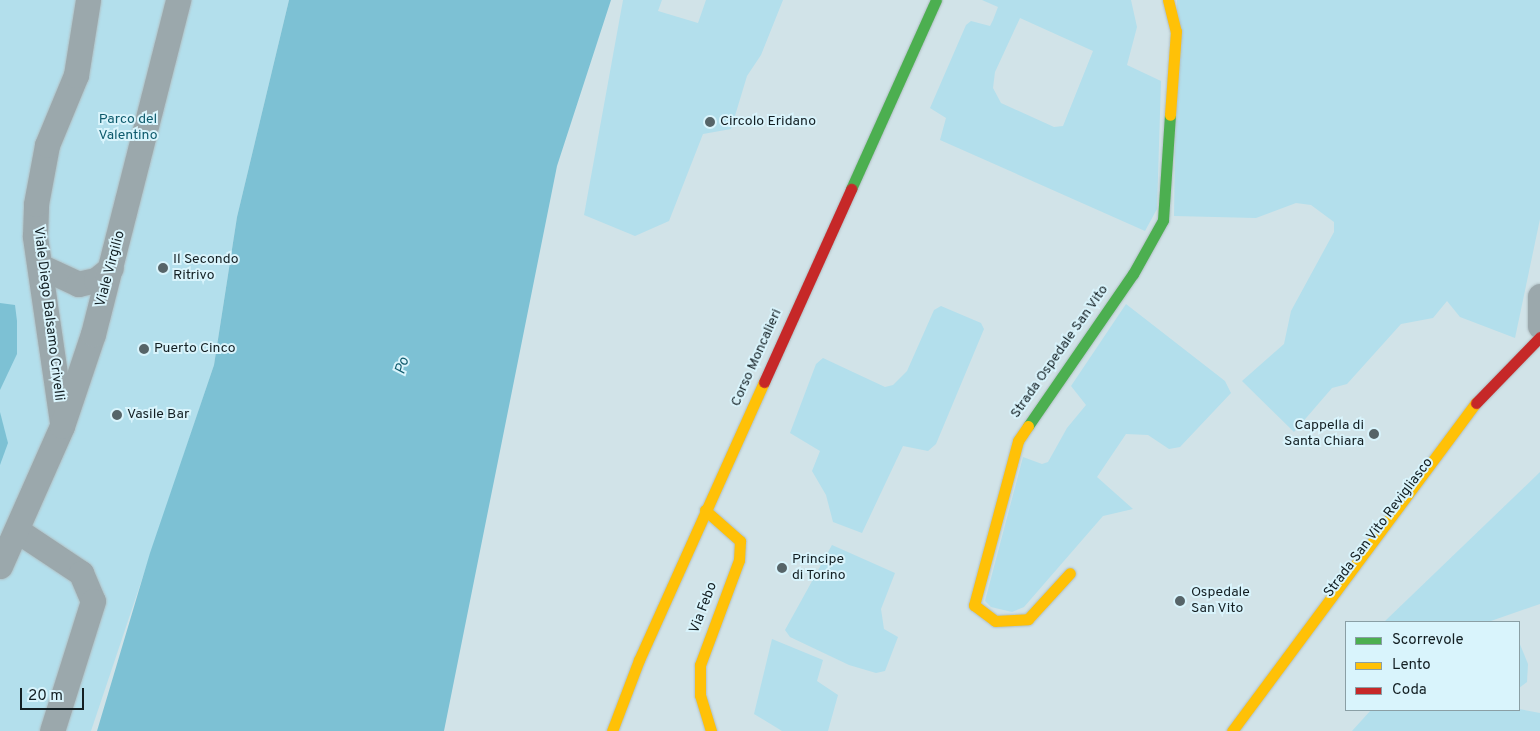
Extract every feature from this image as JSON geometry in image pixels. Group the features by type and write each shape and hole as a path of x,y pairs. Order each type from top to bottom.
{"street":[{"name":"Viale Diego Balsamo Crivelli","path":"62,426 42,267 35,236 36,204 47,145 76,75 88,0"},
{"name":"Viale Virgilio","path":"0,566 18,531 62,426 111,268 178,0"},
{"name":"Corso Moncalieri","path":"612,731 705,510 936,0"},
{"name":"Strada Ospedale San Vito","path":"1070,573 1028,620 996,621 986,618 974,605 1018,441 1133,274 1163,220 1176,31 1168,0"},
{"path":"42,267 78,284 96,280 111,268"},
{"path":"1540,296 1540,326"},
{"name":"Strada San Vito Revigliasco","path":"1232,731 1432,457 1484,393 1540,337"},
{"name":"Via Febo","path":"705,510 729,527 740,541 739,560 700,665 700,695 711,731"},
{"path":"18,531 81,573 93,601 52,731"}],"green space":[{"name":"Parco del Valentino","path":"0,0 289,0 237,217 214,365 91,731 0,731"},
{"path":"623,0 662,0 658,11 698,23 706,0 783,0 761,55 747,76 731,129 703,134 669,221 635,236 584,215"},
{"path":"982,0 1131,0 1137,27 1127,65 1161,81 1157,209 1145,231 940,140 946,118 930,108 966,25 971,21 990,26 998,7","holes":["1020,18 1093,51 1063,126 1054,127 1001,103 993,88 995,72"]},
{"path":"1177,0 1540,0 1540,219 1515,338 1460,317 1447,301 1433,318 1401,324 1347,384 1332,388 1294,432 1242,381 1284,344 1291,311 1334,232 1334,222 1311,205 1296,203 1256,218 1174,216"},
{"path":"1126,304 1225,381 1231,393 1180,447 1169,449 1148,435 1126,434 1097,477 1133,509 1103,516 1024,607 1012,612 991,607 985,601 1023,457 1042,464 1048,462 1067,428 1086,405 1071,386"},
{"path":"941,306 981,323 984,329 936,444 928,451 903,446 862,533 833,522 826,495 812,471 820,451 790,433 816,364 823,358 885,387 893,385 907,371 934,310"},
{"path":"1540,472 1540,604 1491,621 1385,621"},
{"path":"832,545 895,573 881,609 884,629 898,637 885,671 876,673 849,665 790,637 785,630"},
{"path":"772,639 823,660 817,681 838,695 828,731 782,731 754,714"},
{"path":"1520,644 1528,664 1527,682 1520,687"},
{"path":"1520,709 1540,713 1540,731 1352,731 1370,711 1520,711"}],"water":[{"name":"Po","path":"289,0 611,0 557,166 444,731 97,731 150,553 214,365 237,217"},
{"path":"0,303 15,305 17,354 0,390"},
{"path":"0,412 8,443 0,465"}],"traffic: fast":[{"path":"851,189 936,0"},
{"path":"1028,426 1133,274 1163,220 1170,115"}],"traffic: slow":[{"path":"1168,0 1176,31 1170,115"},
{"path":"612,731 639,660 764,382"},
{"path":"1232,731 1476,403"},
{"path":"1028,426 1018,441 974,605 995,621 1028,619 1070,573"},
{"path":"705,510 740,541 739,560 700,665 700,695 711,731"}],"traffic: jam":[{"path":"764,382 851,189"},
{"path":"1476,403 1540,337"}],"place":[{"name":"Circolo Eridano","path":"710,122"},
{"name":"Il Secondo Ritrivo","path":"163,268"},
{"name":"Puerto Cinco","path":"144,349"},
{"name":"Vasile Bar","path":"117,415"},
{"name":"Cappella di Santa Chiara","path":"1374,434"},
{"name":"Principe di Torino","path":"782,568"},
{"name":"Ospedale San Vito","path":"1180,601"}]}
